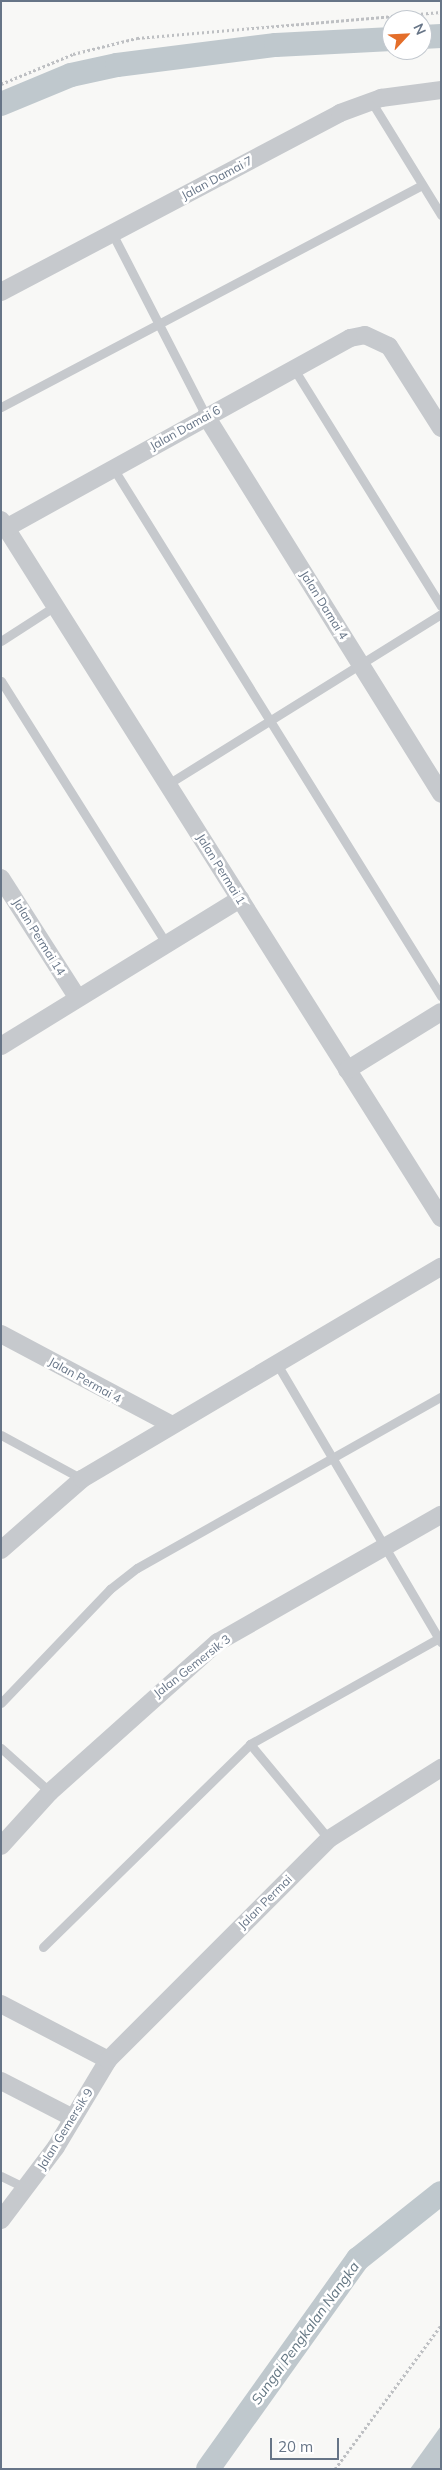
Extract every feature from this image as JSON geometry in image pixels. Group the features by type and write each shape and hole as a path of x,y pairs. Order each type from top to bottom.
{"street":[{"name":"Jalan Damai 7","path":"1,292 112,233 371,101 441,90"},
{"name":"Jalan Damai 6","path":"4,524 113,468 350,338 365,335 389,346 441,428"},
{"name":"Jalan Damai 4","path":"206,416 441,794"},
{"name":"Jalan Permai 1","path":"4,524 441,1218"},
{"name":"Jalan Permai 14","path":"1,878 77,997"},
{"path":"1,1046 77,997 240,899"},
{"path":"347,1070 441,1012"},
{"path":"1,1550 82,1479 170,1424 277,1364 441,1267"},
{"name":"Jalan Permai 4","path":"1,1334 170,1424"},
{"name":"Jalan Gemersik 3","path":"1,1846 50,1792 218,1642 441,1515"},
{"name":"Jalan Permai","path":"108,2060 329,1839 441,1768"},
{"path":"1,2004 108,2060"},
{"name":"Jalan Gemersik 9","path":"1,2220 26,2188 108,2060"},
{"path":"1,2082 72,2118"}],"lane":[{"path":"371,101 441,215"},
{"path":"1,407 160,326 422,185"},
{"path":"112,233 206,416"},
{"path":"294,369 441,606"},
{"path":"113,468 441,996"},
{"path":"1,641 55,606"},
{"path":"168,784 441,614"},
{"path":"1,681 166,943"},
{"path":"43,1947 250,1744 440,1639 277,1364"},
{"path":"1,1703 110,1589 137,1568 441,1397"},
{"path":"1,1435 82,1479"},
{"path":"250,1744 329,1839"},
{"path":"1,1748 50,1792"},
{"path":"1,2176 26,2188"}],"path":[{"path":"1,84 73,54 137,38 441,12"},
{"path":"335,2469 441,2325"}],"shaded area":[{"path":"441,2426 441,2469 410,2469"}],"waterway":[{"path":"432,36 441,36"},
{"path":"1,104 71,75 117,65 276,45 382,40"},
{"name":"Sungai Pengkalan Nangka","path":"208,2469 358,2259 441,2193"}]}
